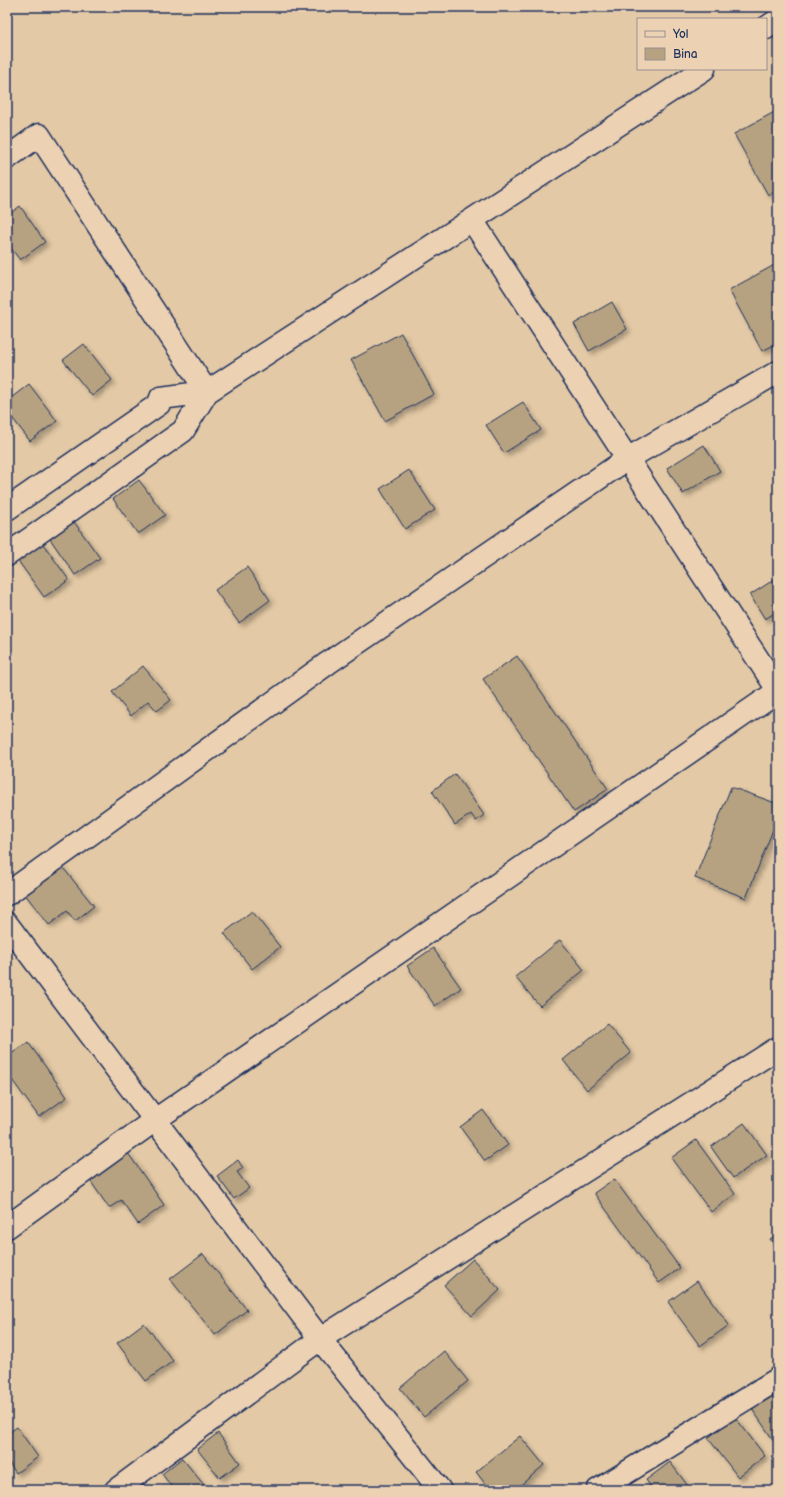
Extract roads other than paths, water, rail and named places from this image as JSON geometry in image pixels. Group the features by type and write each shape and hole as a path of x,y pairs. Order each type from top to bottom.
{"street":[{"path":"767,27 778,20"},
{"path":"7,509 159,404 161,398 207,392 702,70"},
{"path":"7,158 39,135 207,392"},
{"path":"7,1228 155,1120 778,691 472,220"},
{"path":"7,894 328,663 627,459 778,372"},
{"path":"7,555 184,431 207,392"},
{"path":"7,924 320,1339 440,1490"},
{"path":"116,1490 320,1339 778,1048"},
{"path":"598,1490 778,1379"}]}
